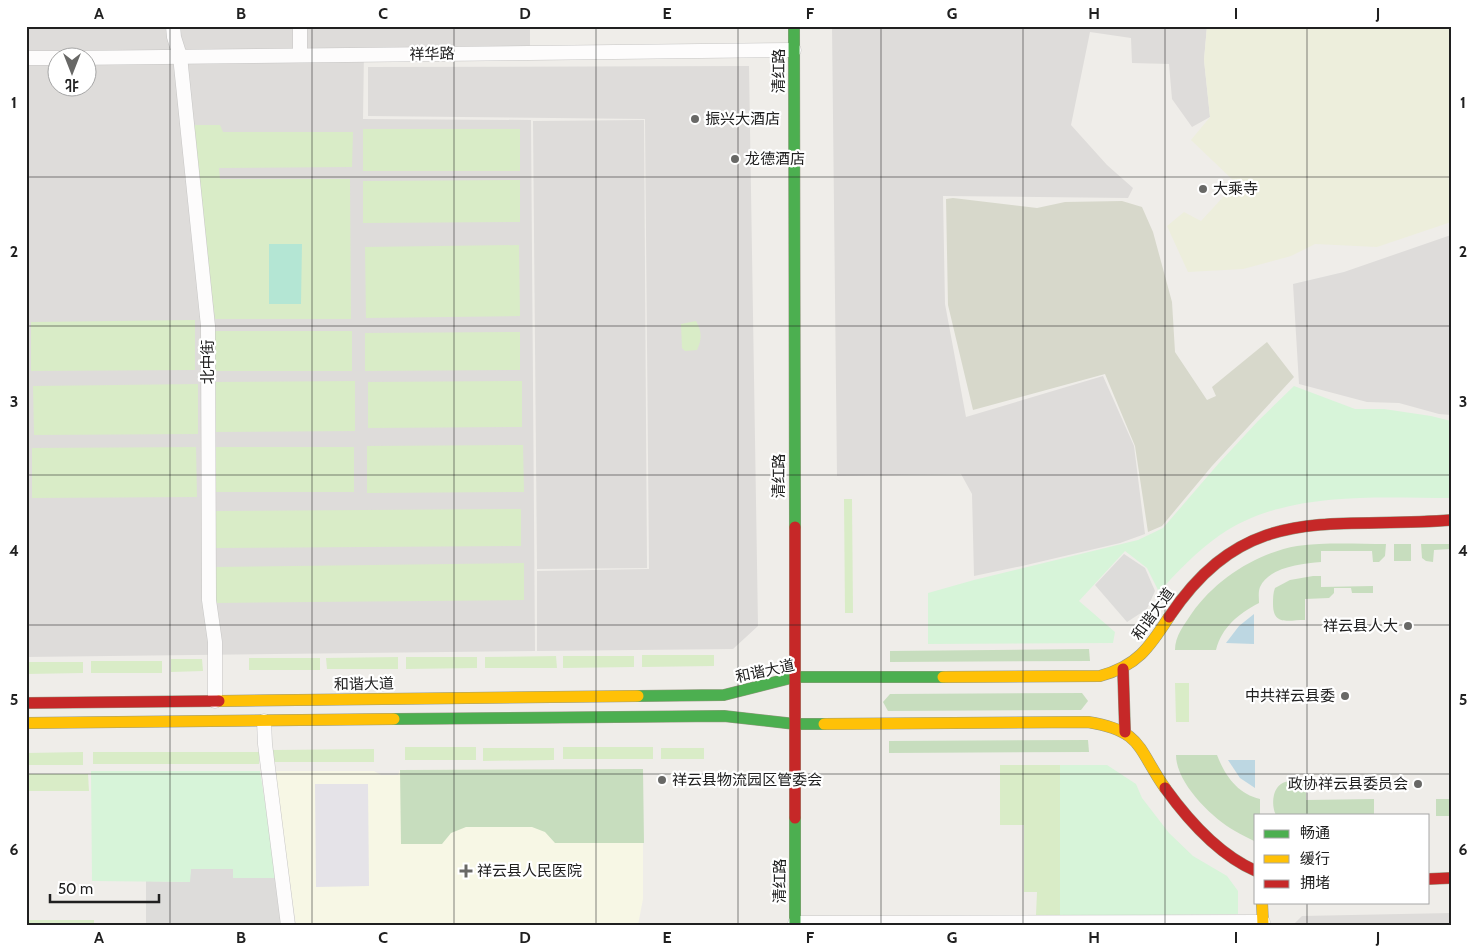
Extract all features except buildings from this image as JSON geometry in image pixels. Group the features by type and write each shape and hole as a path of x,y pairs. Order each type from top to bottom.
{"main road":[{"name":"清红路","path":"794,26 795,924"},
{"name":"和谐大道","path":"26,703 724,695 794,677 1100,676 1113,674 1136,659 1163,629 1183,597 1197,581 1220,561 1243,545 1285,529 1310,524 1451,520"},
{"path":"1123,669 1125,732"},
{"path":"26,723 724,716 795,724 1088,722 1102,724 1125,732 1146,755 1174,800 1191,820 1242,865 1254,870"},
{"path":"1430,879 1451,878"},
{"path":"1262,904 1263,924"}],"street":[{"name":"北中街","path":"173,26 174,37 180,56 208,326 210,600 215,642 215,701"},
{"path":"300,26 300,55"},
{"name":"祥华路","path":"98,57 794,50"},
{"path":"26,58 48,58"},
{"path":"264,721 266,753 288,925"},
{"path":"795,924 1263,924"}],"shaded area":[{"path":"26,26 530,26 530,50 364,51 363,119 531,120 535,651 26,657"},
{"path":"832,26 1207,26 1204,60 1210,117 1192,127 1172,99 1169,64 1132,63 1131,38 1090,32 1071,125 1107,165 1133,188 1128,198 943,196 945,304 966,417 1103,376 1134,446 1145,534 1120,543 974,576 972,494 961,474 837,476"},
{"path":"1207,26 1451,26 1451,222 1377,247 1315,244 1291,256 1243,269 1188,272 1167,226 1184,212 1201,221 1236,183 1191,140 1210,117 1204,60"},
{"path":"749,66 758,626 733,649 537,651 537,571 649,569 645,119 368,116 368,67"},
{"path":"644,120 647,568 537,569 533,121"},
{"path":"953,198 1037,208 1065,202 1122,201 1142,207 1153,232 1172,302 1175,352 1207,400 1216,396 1212,387 1267,342 1294,377 1212,466 1162,526 1148,532 1135,446 1105,374 973,410 948,305 946,199"},
{"path":"1451,235 1451,415 1439,414 1399,403 1367,402 1299,384 1293,284 1344,272"},
{"path":"1124,554 1145,568 1155,591 1147,609 1127,622 1095,585"},
{"name":"祥云县人民医院","path":"643,769 643,899 638,925 296,925 274,771 374,771 381,775 398,775 400,770"},
{"path":"315,784 368,784 369,886 316,887"},
{"path":"191,869 233,869 233,878 277,878 281,925 146,925 146,881 189,882"},
{"path":"1451,913 1451,925 1293,925 1302,916"}],"green space":[{"path":"191,125 220,125 223,132 353,132 352,167 219,168 220,179 350,179 351,319 215,319"},
{"path":"363,129 520,129 520,171 363,171"},
{"path":"520,180 520,222 363,223 363,181"},
{"path":"269,244 302,244 301,304 269,304"},
{"path":"519,245 520,316 366,318 365,247"},
{"path":"195,320 195,370 31,371 31,322"},
{"path":"696,321 700,332 699,346 697,350 685,351 682,348 681,324"},
{"path":"211,331 352,331 352,371 211,371"},
{"path":"520,332 520,370 365,371 365,333"},
{"path":"355,381 355,431 213,432 212,382"},
{"path":"522,381 522,427 368,428 368,382"},
{"path":"198,384 198,434 34,435 33,386"},
{"path":"1294,386 1355,409 1384,409 1451,421 1451,498 1392,497 1332,500 1273,510 1246,520 1220,535 1188,562 1159,592 1147,568 1125,551 1079,601 1115,632 1113,643 928,644 928,593 1138,540 1163,528 1219,463"},
{"path":"523,445 524,492 367,493 367,446"},
{"path":"196,447 197,497 32,498 32,448"},
{"path":"212,447 354,447 354,492 212,492"},
{"path":"844,499 852,499 853,613 845,613"},
{"path":"521,509 521,546 216,548 216,511"},
{"path":"1386,544 1385,556 1379,562 1373,562 1372,551 1321,551 1321,562 1278,571 1264,580 1260,587 1259,603 1232,622 1222,634 1216,650 1175,650 1180,631 1202,601 1225,579 1253,561 1282,549 1297,546"},
{"path":"1394,544 1411,544 1411,561 1394,561"},
{"path":"1421,544 1451,544 1451,549 1434,550 1433,562 1426,561 1422,558"},
{"path":"524,563 524,600 215,603 215,567"},
{"path":"1321,576 1321,587 1373,586 1373,593 1352,593 1351,588 1334,588 1334,593 1329,598 1305,599 1305,620 1287,621 1279,619 1274,611 1273,604 1275,588 1290,580"},
{"path":"1089,649 1090,661 890,662 890,651"},
{"path":"642,655 714,655 714,666 642,667"},
{"path":"556,656 557,668 485,668 485,657"},
{"path":"563,656 634,656 634,667 563,668"},
{"path":"398,657 398,669 327,669 326,658"},
{"path":"406,657 477,657 477,668 406,669"},
{"path":"249,658 320,658 320,670 249,670"},
{"path":"171,659 202,659 203,671 171,672"},
{"path":"91,661 162,661 162,673 91,673"},
{"path":"26,662 83,662 83,673 26,674"},
{"path":"1175,683 1189,683 1189,722 1176,722"},
{"path":"1082,693 1088,701 1081,710 888,711 883,702 890,694"},
{"path":"1088,740 1089,752 889,753 889,741"},
{"path":"405,747 476,747 476,760 405,760"},
{"path":"563,747 653,747 653,759 563,759"},
{"path":"483,748 554,748 554,760 483,761"},
{"path":"661,748 704,748 704,759 661,759"},
{"path":"374,749 374,762 272,762 272,750"},
{"path":"83,752 83,765 26,765 26,753"},
{"path":"93,752 259,752 259,764 93,764"},
{"path":"1176,755 1217,755 1233,783 1245,793 1260,799 1260,814 1254,814 1254,841 1226,825 1206,809 1189,788 1178,766"},
{"path":"1000,765 1060,765 1060,916 1036,915 1037,892 1024,892 1024,825 1000,825"},
{"path":"1060,765 1107,765 1136,784 1142,798 1169,833 1193,856 1227,876 1238,891 1238,914 1060,916"},
{"path":"643,769 644,843 555,843 545,832 532,827 466,827 451,833 442,844 401,844 400,770"},
{"path":"91,771 260,771 277,878 233,878 233,869 191,869 190,882 92,881"},
{"path":"26,774 88,774 89,791 26,791"},
{"path":"1287,781 1306,781 1306,800 1374,799 1374,814 1276,814 1273,801 1277,787"},
{"path":"1436,799 1451,799 1451,816 1436,816"},
{"path":"26,920 94,920 94,925 26,925"}],"water":[{"path":"1254,614 1254,644 1226,643 1239,626"},
{"path":"1228,760 1255,760 1255,788 1240,778"}],"traffic: fast":[{"path":"794,26 795,527"},
{"path":"638,696 724,695 795,677 943,677"},
{"path":"394,719 724,716 795,724 824,724"},
{"path":"795,818 795,925"}],"traffic: slow":[{"path":"943,677 1100,676 1113,672 1133,661 1148,647 1169,617"},
{"path":"219,701 638,696"},
{"path":"26,723 394,719"},
{"path":"824,724 1088,722 1119,730 1129,736 1137,743 1165,788"},
{"path":"1262,904 1263,925"}],"traffic: jam":[{"path":"1169,617 1199,579 1230,553 1261,537 1295,528 1330,524 1451,520"},
{"path":"795,527 795,818"},
{"path":"1123,669 1125,732"},
{"path":"26,703 219,701"},
{"path":"1165,788 1205,836 1229,856 1254,870"},
{"path":"1430,879 1451,878"}],"place":[{"name":"振兴大酒店","path":"695,119"},
{"name":"龙德酒店","path":"735,159"},
{"name":"大乘寺","path":"1203,189"},
{"name":"祥云县人大","path":"1408,626"},
{"name":"中共祥云县委","path":"1345,696"},
{"name":"祥云县物流园区管委会","path":"662,780"},
{"name":"政协祥云县委员会","path":"1418,784"},
{"name":"祥云县人民医院","path":"466,871"}]}
